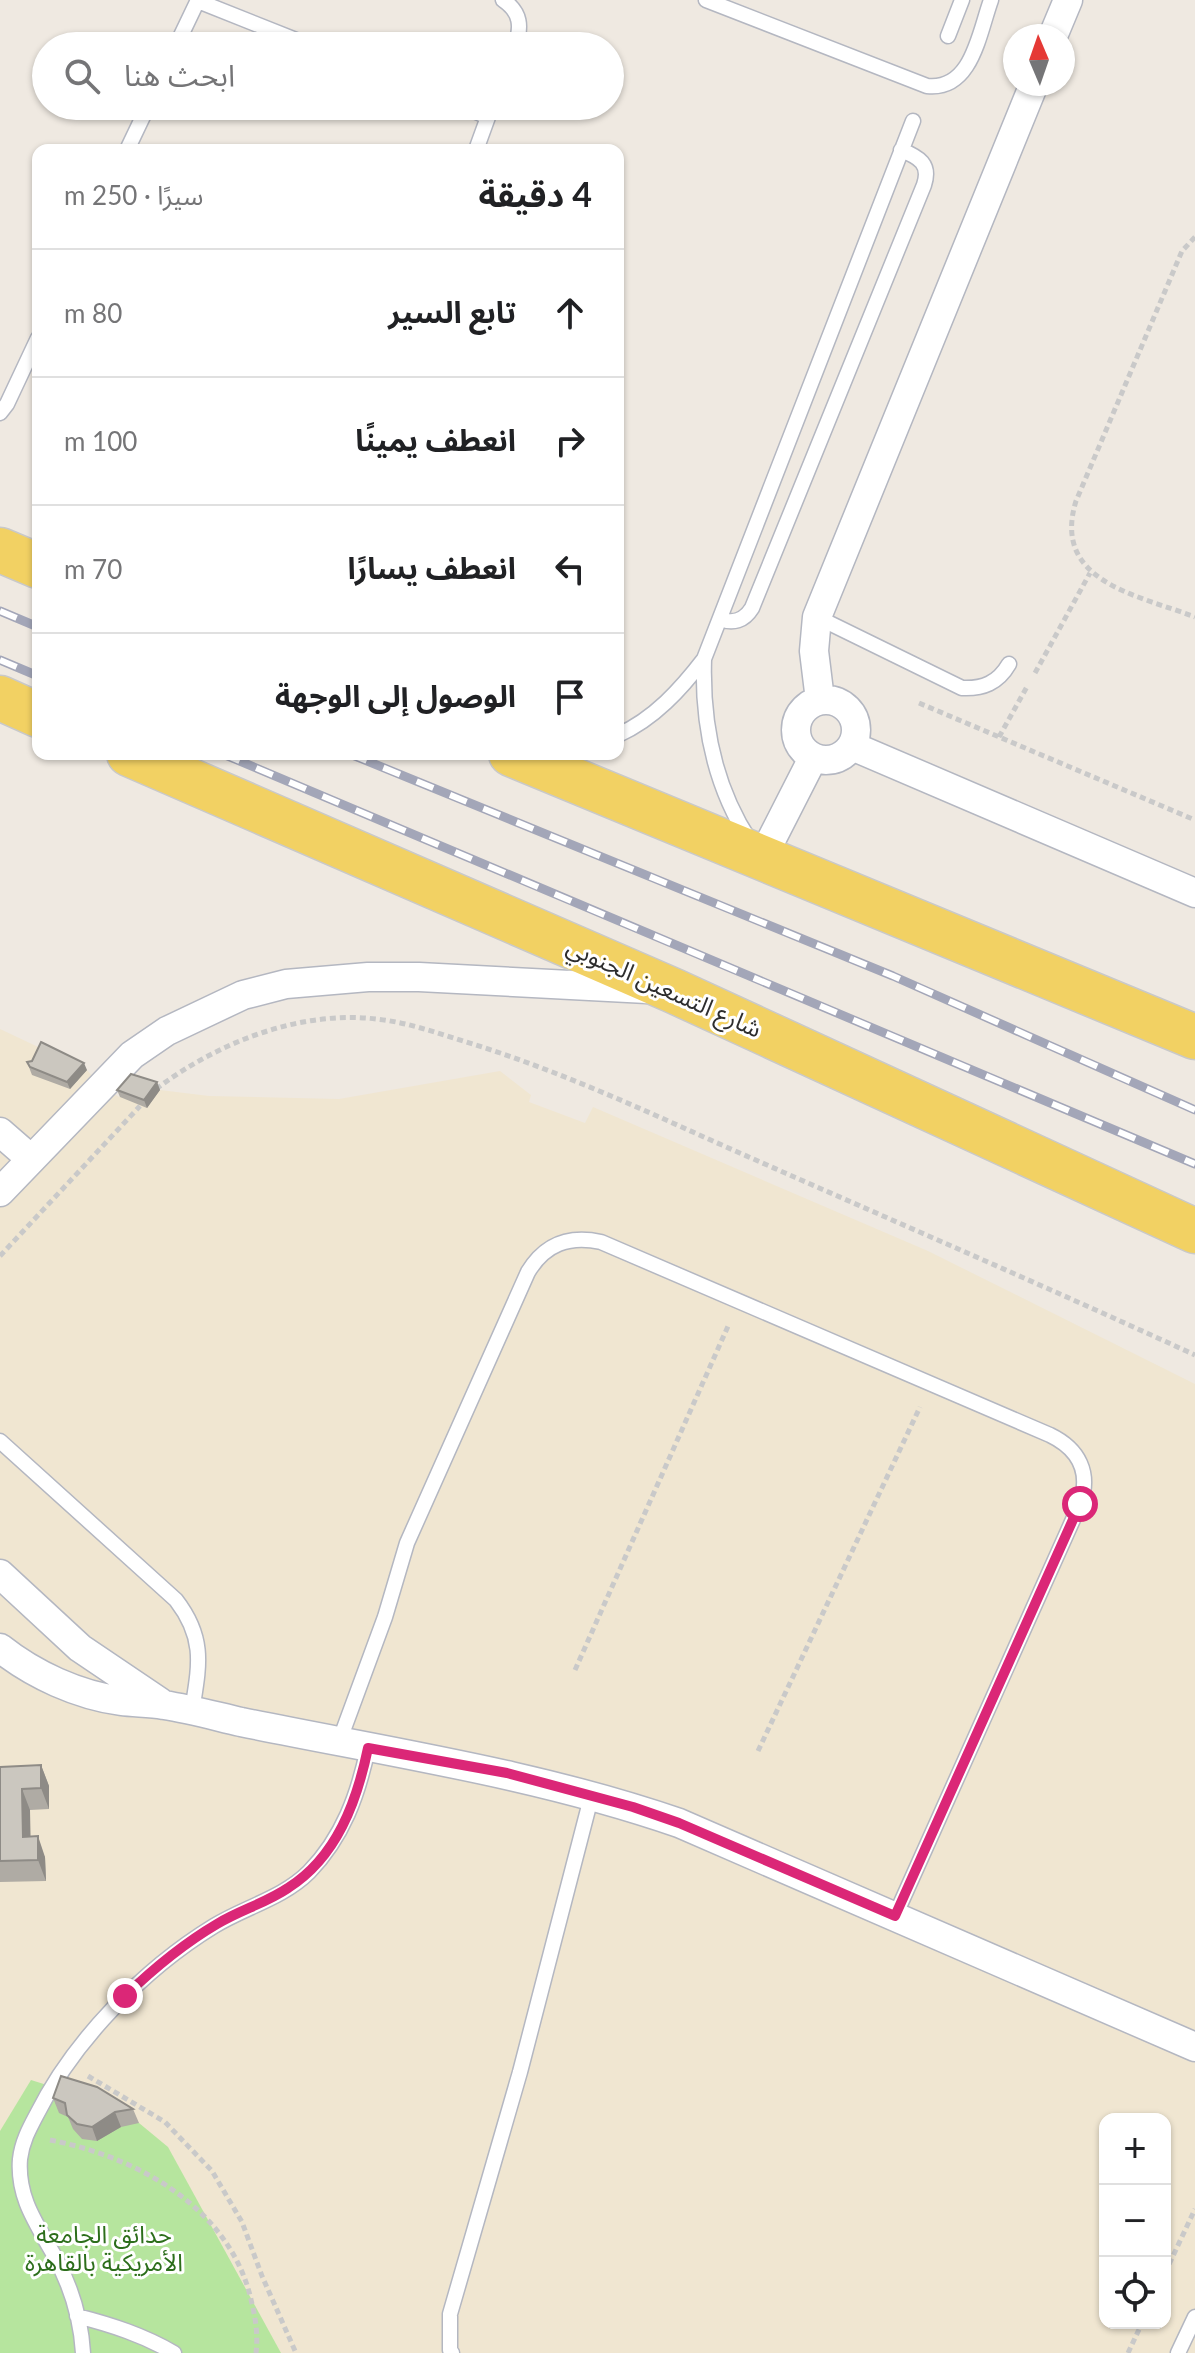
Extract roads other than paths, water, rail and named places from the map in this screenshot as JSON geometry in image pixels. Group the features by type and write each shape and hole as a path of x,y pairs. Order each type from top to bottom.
{"main road":[{"path":"0,550 32,563"},
{"path":"0,698 32,712"},
{"name":"شارع التسعين الجنوبي","path":"143,760 674,991 1195,1231"},
{"path":"540,760 762,858 1195,1037"}],"street":[{"path":"1058,24 1068,0"},
{"path":"820,700 814,651 817,617 1029,96"},
{"path":"820,700 843,704 856,723 857,735 852,746 835,759 813,758 798,743 796,721 809,704 820,700"},
{"path":"852,746 1195,893"},
{"path":"762,858 813,758"},
{"path":"0,1192 132,1055 167,1031 243,995 286,984 368,977 674,991"},
{"path":"0,1132 31,1159"},
{"path":"0,1574 80,1648 164,1705"},
{"path":"0,1648 30,1668 89,1694 164,1705 368,1748 507,1773 592,1794 679,1823 1195,2047"}],"lane":[{"path":"183,32 198,0 277,32"},
{"path":"503,0 515,10 519,32"},
{"path":"706,0 936,87 946,86 962,76 991,0"},
{"path":"948,36 962,0"},
{"path":"130,144 141,120"},
{"path":"478,144 487,120"},
{"path":"624,731 657,711 683,686 704,659 913,121"},
{"path":"720,619 736,622 752,608 924,185 923,162 901,150"},
{"path":"0,413 32,350"},
{"path":"817,617 962,688 975,689 995,681 1009,664"},
{"path":"704,659 706,719 719,778 738,819 762,858"},
{"path":"339,1742 389,1604 407,1543 535,1260 559,1243 572,1239 601,1242 1063,1441 1074,1450 1081,1462 1084,1490 895,1916"},
{"path":"0,1441 176,1600 187,1614 199,1649 192,1711"},
{"path":"83,2353 68,2284 25,2205 20,2181 20,2157 26,2135 50,2087 125,1996 176,1950 217,1924 288,1888 308,1873 341,1830 353,1805 368,1748"},
{"path":"452,2353 450,2314 520,2072 592,1794"},
{"path":"77,2316 116,2326 174,2353"},
{"path":"1178,2353 1195,2317"}],"railway":[{"path":"0,611 32,624"},
{"path":"0,660 32,673"},
{"path":"237,760 1195,1164"},
{"path":"365,760 893,976 1195,1110"}],"park label":[{"name":"حدائق الجامعة الأمريكية بالقاهرة","path":"104,2249"}]}
